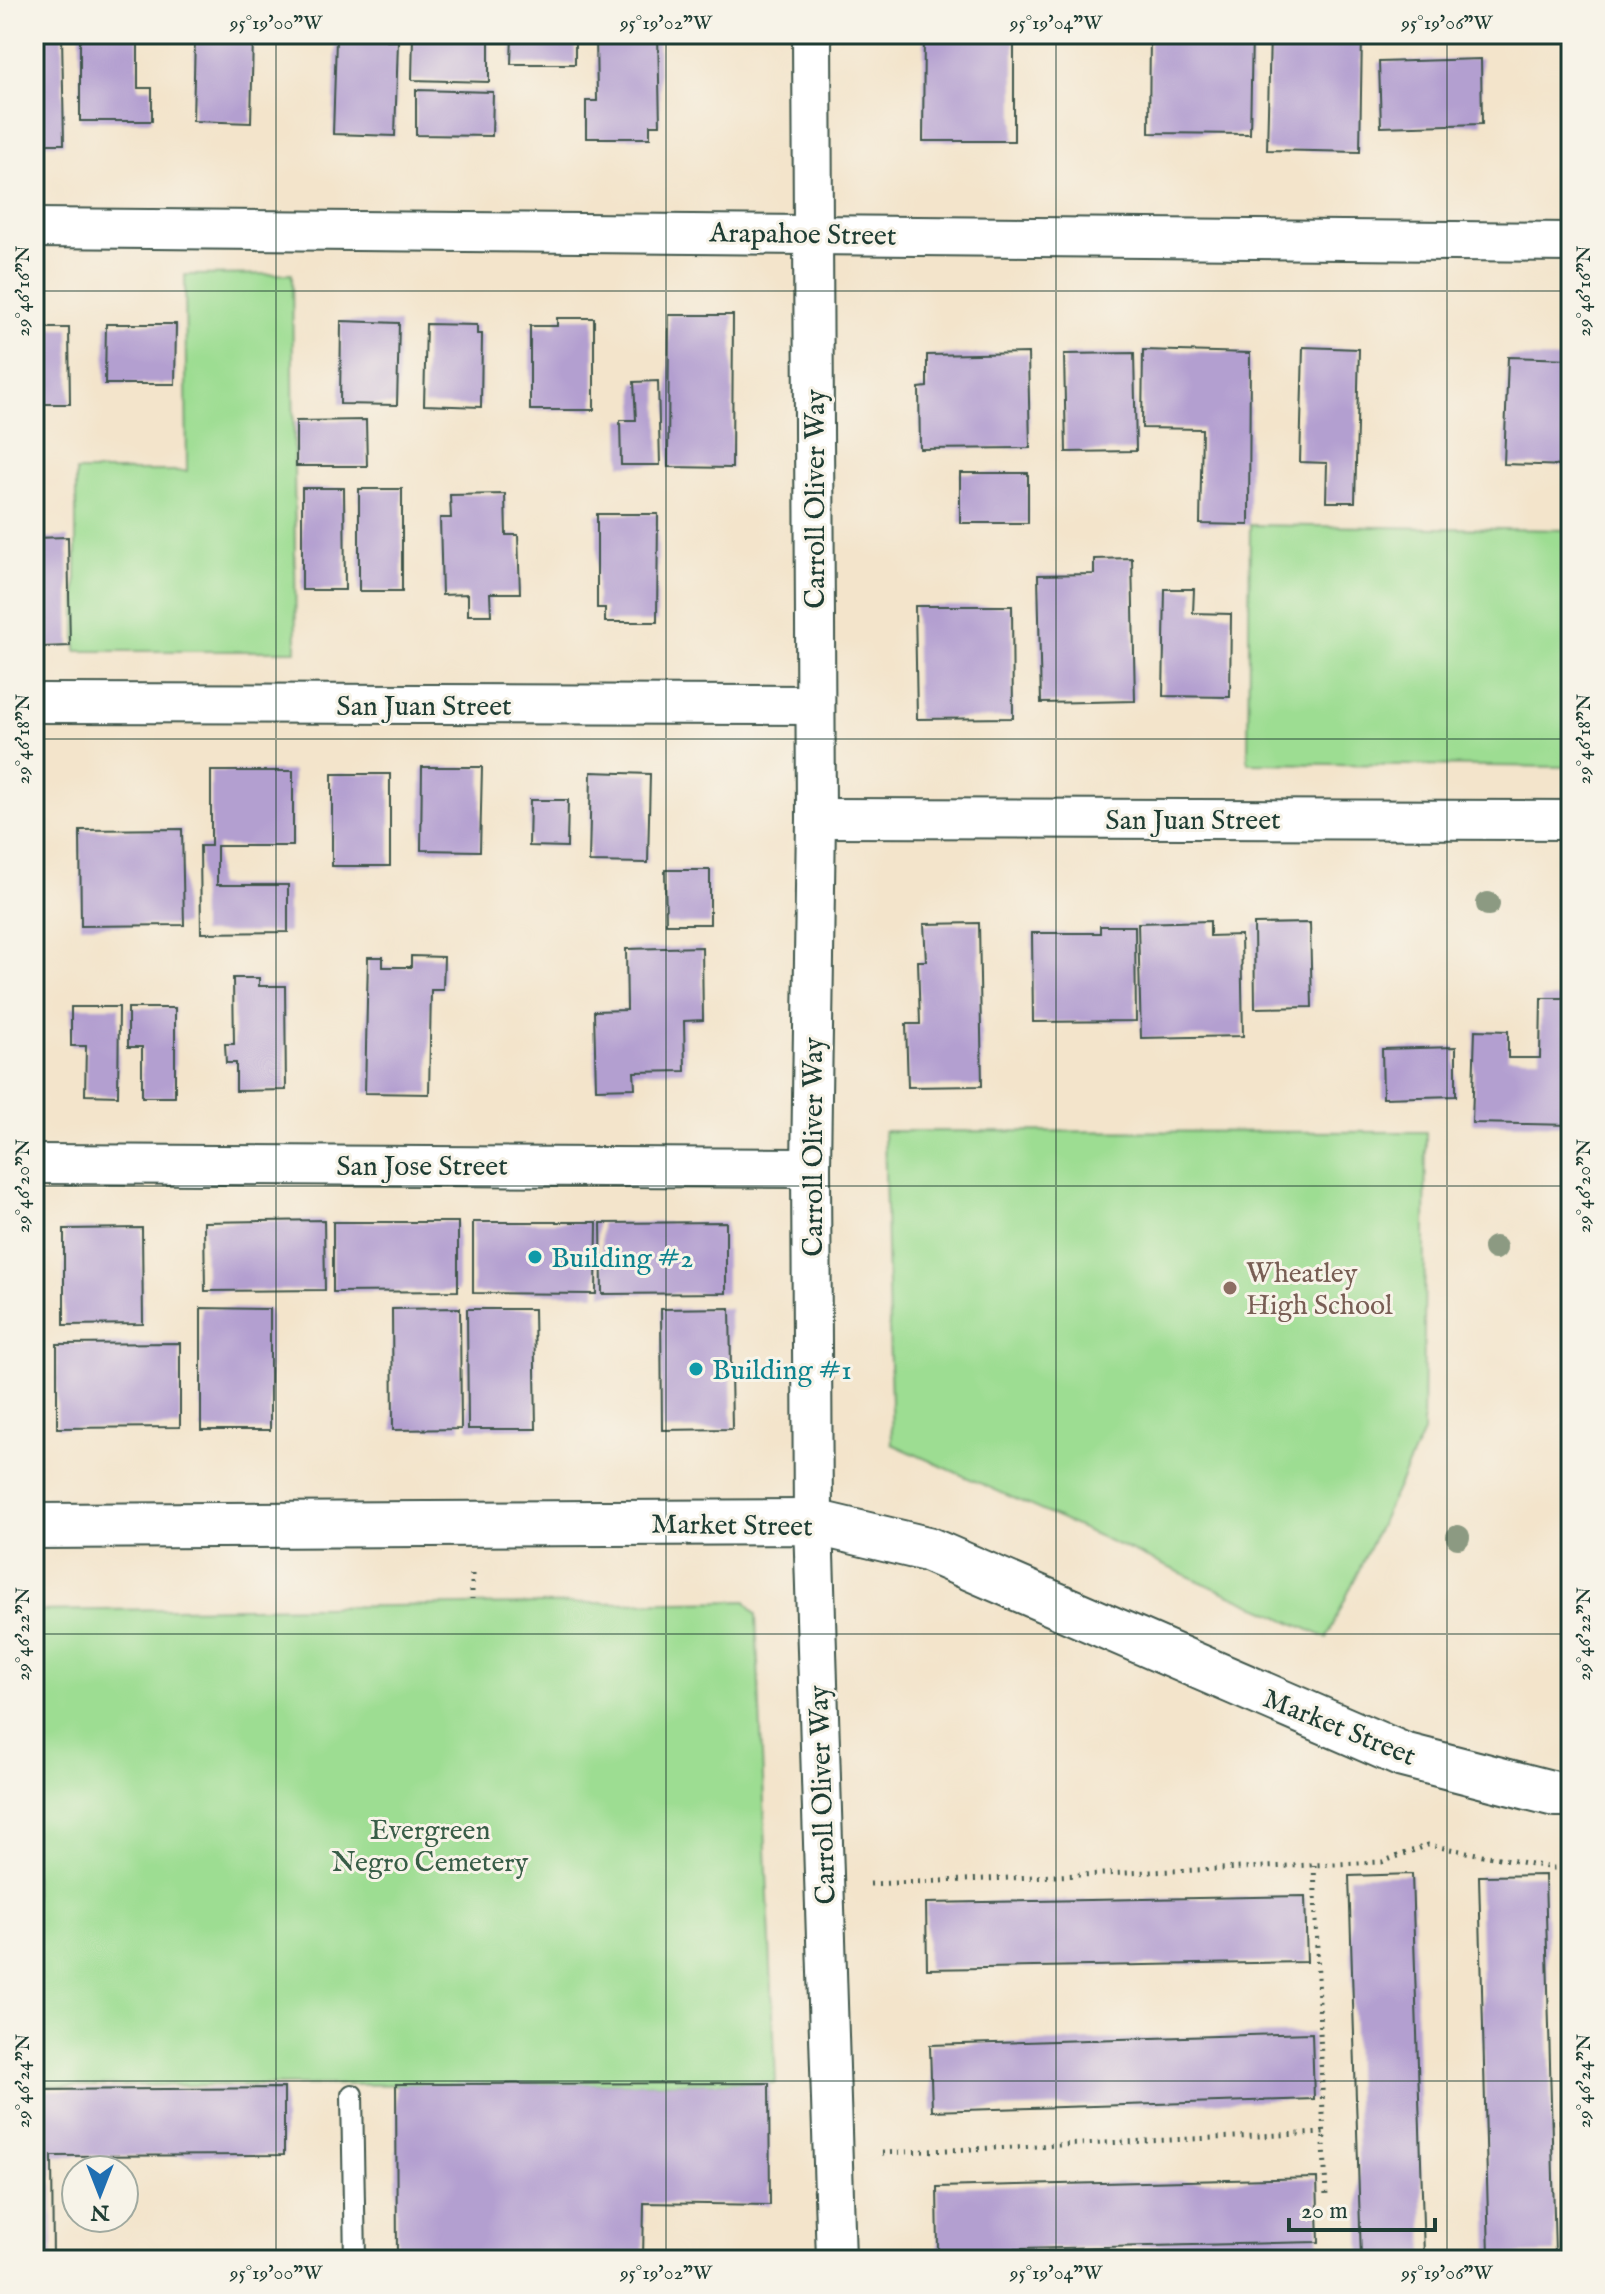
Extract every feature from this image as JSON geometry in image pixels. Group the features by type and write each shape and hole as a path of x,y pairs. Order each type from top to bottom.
{"street":[{"name":"Carroll Oliver Way","path":"812,34 816,818 811,1168 813,1522 836,2260"},
{"name":"Arapahoe Street","path":"34,228 1571,242"},
{"name":"San Juan Street","path":"34,703 815,705"},
{"name":"San Juan Street","path":"816,818 1571,820"},
{"name":"San Jose Street","path":"34,1164 811,1168"},
{"name":"Market Street","path":"34,1526 813,1522 927,1549 1403,1755 1555,1794 1571,1794"}],"lane":[{"path":"352,2095 355,2260"}],"path":[{"path":"472,1574 472,1599"},
{"path":"870,1884 1382,1862 1428,1845 1553,1868 1571,1867"},
{"path":"1314,1865 1326,2197"},
{"path":"1551,2122 1571,2121"},
{"path":"882,2153 1324,2133"}],"green space":[{"path":"292,274 296,651 76,651 76,471 187,471 185,275"},
{"path":"1250,525 1571,530 1571,767 1248,763"},
{"name":"Wheatley High School","path":"884,1131 1426,1132 1423,1433 1327,1638 892,1444"},
{"name":"Evergreen Negro Cemetery","path":"746,1601 756,1615 776,2083 34,2086 34,1611"}],"building":[{"path":"34,34 62,34 64,144 34,144"},
{"path":"80,34 138,34 138,88 152,88 152,121 80,121"},
{"path":"195,34 253,36 251,123 193,121"},
{"path":"344,34 387,34 387,41 398,41 395,136 333,134 336,39 344,40"},
{"path":"512,34 591,34 591,37 575,37 575,64 511,64"},
{"path":"596,34 658,34 660,125 650,125 650,138 586,138 586,101 597,101"},
{"path":"924,34 1014,34 1014,141 923,141"},
{"path":"1150,34 1252,34 1250,134 1149,133"},
{"path":"1270,34 1362,34 1360,152 1267,150"},
{"path":"413,36 489,38 489,82 412,80"},
{"path":"1481,59 1482,124 1381,127 1379,62"},
{"path":"416,90 493,92 492,136 416,135"},
{"path":"669,315 733,315 732,468 668,467"},
{"path":"557,318 594,318 594,410 530,410 530,326 557,326"},
{"path":"341,321 399,323 397,405 340,404"},
{"path":"106,324 176,324 175,384 105,384"},
{"path":"426,324 477,325 477,334 482,334 481,407 424,405"},
{"path":"34,328 69,328 70,404 34,404"},
{"path":"1303,347 1359,349 1355,502 1326,502 1327,463 1300,462"},
{"path":"1143,350 1250,353 1249,525 1200,524 1202,429 1142,428"},
{"path":"1028,353 1030,448 920,449 919,388 927,387 927,355"},
{"path":"1134,353 1136,451 1066,452 1064,354"},
{"path":"1508,357 1571,359 1568,466 1504,464"},
{"path":"658,381 660,465 621,465 620,420 636,420 634,382"},
{"path":"366,420 367,466 296,466 296,421"},
{"path":"960,473 1028,473 1028,523 960,523"},
{"path":"302,488 344,488 345,590 302,590"},
{"path":"359,489 402,489 402,591 359,591"},
{"path":"505,494 506,535 518,535 520,593 490,593 491,615 468,615 468,594 442,595 440,518 451,518 450,495"},
{"path":"597,514 658,514 657,622 605,622 605,608 597,608"},
{"path":"68,537 70,646 41,647 40,603 34,603 34,538"},
{"path":"1132,558 1135,701 1041,703 1038,575 1094,574 1094,559"},
{"path":"1165,589 1194,589 1193,613 1231,614 1230,697 1163,696"},
{"path":"915,606 1012,606 1013,718 917,719"},
{"path":"422,767 482,767 480,851 421,850"},
{"path":"211,771 293,771 293,846 217,846 217,885 288,885 288,932 201,933 200,846 211,846"},
{"path":"591,772 650,774 648,863 589,862"},
{"path":"332,774 390,774 390,866 332,866"},
{"path":"530,800 568,800 567,847 529,846"},
{"path":"182,829 184,925 81,926 80,830"},
{"path":"665,870 710,870 710,924 666,924"},
{"path":"1210,921 1210,936 1241,935 1243,1036 1141,1038 1138,923"},
{"path":"979,923 982,1086 908,1087 906,1024 920,1024 918,961 926,961 924,924"},
{"path":"1310,923 1312,1007 1255,1008 1254,924"},
{"path":"1100,926 1135,926 1136,1021 1033,1022 1032,933 1100,933"},
{"path":"702,947 703,1020 684,1021 685,1071 634,1072 635,1088 596,1089 594,1011 627,1010 626,949"},
{"path":"411,956 444,957 443,990 431,990 429,1094 365,1093 368,957 383,957 383,967 411,967"},
{"path":"233,978 259,978 259,986 285,986 286,1090 236,1091 236,1063 226,1063 225,1044 234,1044"},
{"path":"1541,998 1571,998 1571,1125 1472,1123 1475,1030 1508,1031 1508,1058 1540,1058"},
{"path":"71,1007 119,1007 118,1096 85,1095 86,1046 71,1046"},
{"path":"128,1008 175,1008 175,1097 142,1097 142,1047 128,1047"},
{"path":"1456,1047 1456,1096 1383,1098 1382,1049"},
{"path":"324,1220 325,1290 205,1291 204,1222"},
{"path":"333,1222 458,1222 458,1291 333,1292"},
{"name":"Building #2","path":"473,1222 597,1222 596,1294 473,1293"},
{"name":"Building #2","path":"726,1222 726,1293 602,1294 601,1223"},
{"path":"142,1228 143,1324 64,1325 64,1229"},
{"path":"201,1308 270,1309 270,1430 201,1430"},
{"path":"460,1308 461,1429 393,1430 392,1309"},
{"name":"Building #1","path":"730,1308 732,1429 662,1430 661,1309"},
{"path":"467,1309 534,1309 536,1429 468,1429"},
{"path":"180,1343 180,1427 57,1428 57,1344"},
{"path":"1412,1874 1424,2256 1361,2258 1349,1876"},
{"path":"1545,1875 1555,2253 1489,2255 1479,1876"},
{"path":"1305,1896 1307,1962 927,1969 926,1903"},
{"path":"1312,2033 1314,2099 932,2111 930,2045"},
{"path":"769,2083 770,2205 644,2203 643,2260 397,2260 396,2084"},
{"path":"284,2088 284,2155 52,2156 53,2260 34,2260 34,2090"},
{"path":"1317,2178 1319,2242 938,2251 937,2187"}],"place":[{"name":"Building #2","path":"535,1257"},
{"name":"Wheatley High School","path":"1230,1288"},
{"name":"Building #1","path":"696,1369"}]}
